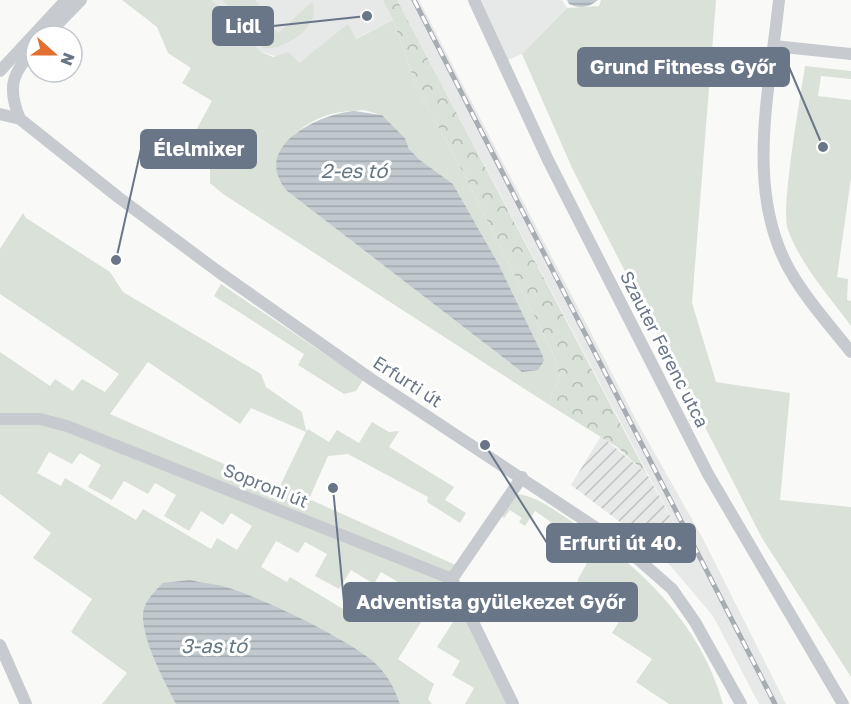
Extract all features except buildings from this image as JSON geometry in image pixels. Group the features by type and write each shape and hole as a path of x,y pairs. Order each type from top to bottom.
{"street":[{"path":"0,71 66,0"},
{"path":"56,10 81,0"},
{"name":"Szauter Ferenc utca","path":"474,0 548,160 697,453 843,704"},
{"path":"779,0 764,143 764,177 770,220 794,278 851,352"},
{"path":"774,46 851,54"},
{"path":"0,114 9,108 16,71 24,61"},
{"path":"0,77 12,94 20,119"},
{"name":"Erfurti út","path":"0,114 20,119 118,197 216,270 371,379 622,544 672,590 695,622 741,704"},
{"name":"Soproni út","path":"0,419 40,419 67,426 452,579"},
{"path":"513,704 452,579 522,477"},
{"path":"0,645 26,704"}],"shaded area":[{"path":"212,0 383,0 393,20 355,39 348,25 299,63 261,52"},
{"path":"397,0 419,0 636,420 702,537 786,704 759,704 713,616 657,550 674,523"},
{"path":"474,0 562,0 567,8 522,54 503,62"},
{"path":"601,436 647,474 674,523 657,550 571,485"}],"green space":[{"path":"122,0 212,0 261,52 273,57 289,52 299,63 348,24 356,39 393,20 415,83 466,178 552,351 560,377 548,404 223,194 210,183 210,162 187,147 212,101 182,83 191,68 168,53 157,27","holes":["364,110 382,115 405,138 409,149 420,160 453,184 499,265 542,354 518,369 287,191 280,178 278,166 280,154 296,133 307,125 319,118 343,112"]},
{"path":"223,0 255,0 264,11 246,26"},
{"path":"383,0 397,0 647,474 617,447 548,404 560,377 552,351 466,178 415,83 393,20"},
{"path":"601,0 716,0 692,303 716,382 790,393 780,500 851,507 851,677 762,538 573,170 522,54 567,8 599,6"},
{"path":"312,2 314,11 312,19 300,35 291,41 272,48 263,48 250,35 266,20 278,33"},
{"path":"805,66 851,71 851,79 821,76 818,96 851,100 851,178 837,277 848,279 847,300 851,301 851,326 800,256 788,230 786,219 789,177"},
{"path":"23,213 26,218 110,272 123,292 261,374 266,387 302,412 306,431 308,429 329,442 337,430 359,443 372,422 389,432 399,431 389,447 454,487 445,500 466,513 460,523 427,502 428,497 348,454 328,456 309,499 460,567 452,579 513,704 465,704 474,688 452,675 460,661 437,647 453,622 430,608 398,659 434,684 428,699 432,704 400,704 381,670 366,657 331,635 277,608 150,649 176,704 102,704 127,673 71,632 92,599 33,558 51,533 0,494 0,352 50,386 55,379 73,391 82,379 105,392 119,374 0,294 0,249","holes":["148,362 240,424 251,408 306,432 279,488 110,414","49,452 72,464 80,453 101,465 88,487 112,500 124,481 148,494 155,483 176,495 164,516 189,531 201,511 223,525 231,513 252,526 237,550 217,538 211,549 143,509 136,520 65,478 61,486 37,473","276,541 298,553 305,542 327,554 315,576 339,589 351,570 374,584 381,572 403,585 387,611 369,601 358,618 290,577 287,582 261,567"]},
{"path":"221,284 363,380 356,391 344,394 298,365 304,354 214,296"},
{"path":"518,494 539,501 596,538 643,577 683,622 700,648 723,704 669,704 636,682 652,659 612,633 626,610 586,586 577,600 578,579 591,556 547,529 551,522 535,511 525,526 519,522 522,518 510,510 504,518 501,515"}],"water":[{"path":"567,0 598,0 588,6 577,7 569,4"},
{"name":"2-es tó","path":"354,111 382,115 405,138 409,149 420,160 453,184 499,265 542,354 544,361 538,370 522,372 287,191 278,175 277,160 282,147 307,126 339,113"},
{"name":"3-as tó","path":"190,580 241,592 328,632 365,655 381,669 391,683 400,704 176,704 150,648 143,614 153,593 163,583"}],"railway":[{"path":"414,0 775,704"}],"place":[{"name":"Lidl","path":"367,16"},
{"name":"Grund Fitness Győr","path":"823,147"},
{"name":"Élelmixer","path":"116,260"},
{"name":"Erfurti út 40.","path":"485,445"},
{"name":"Adventista gyülekezet Győr","path":"333,488"}]}
